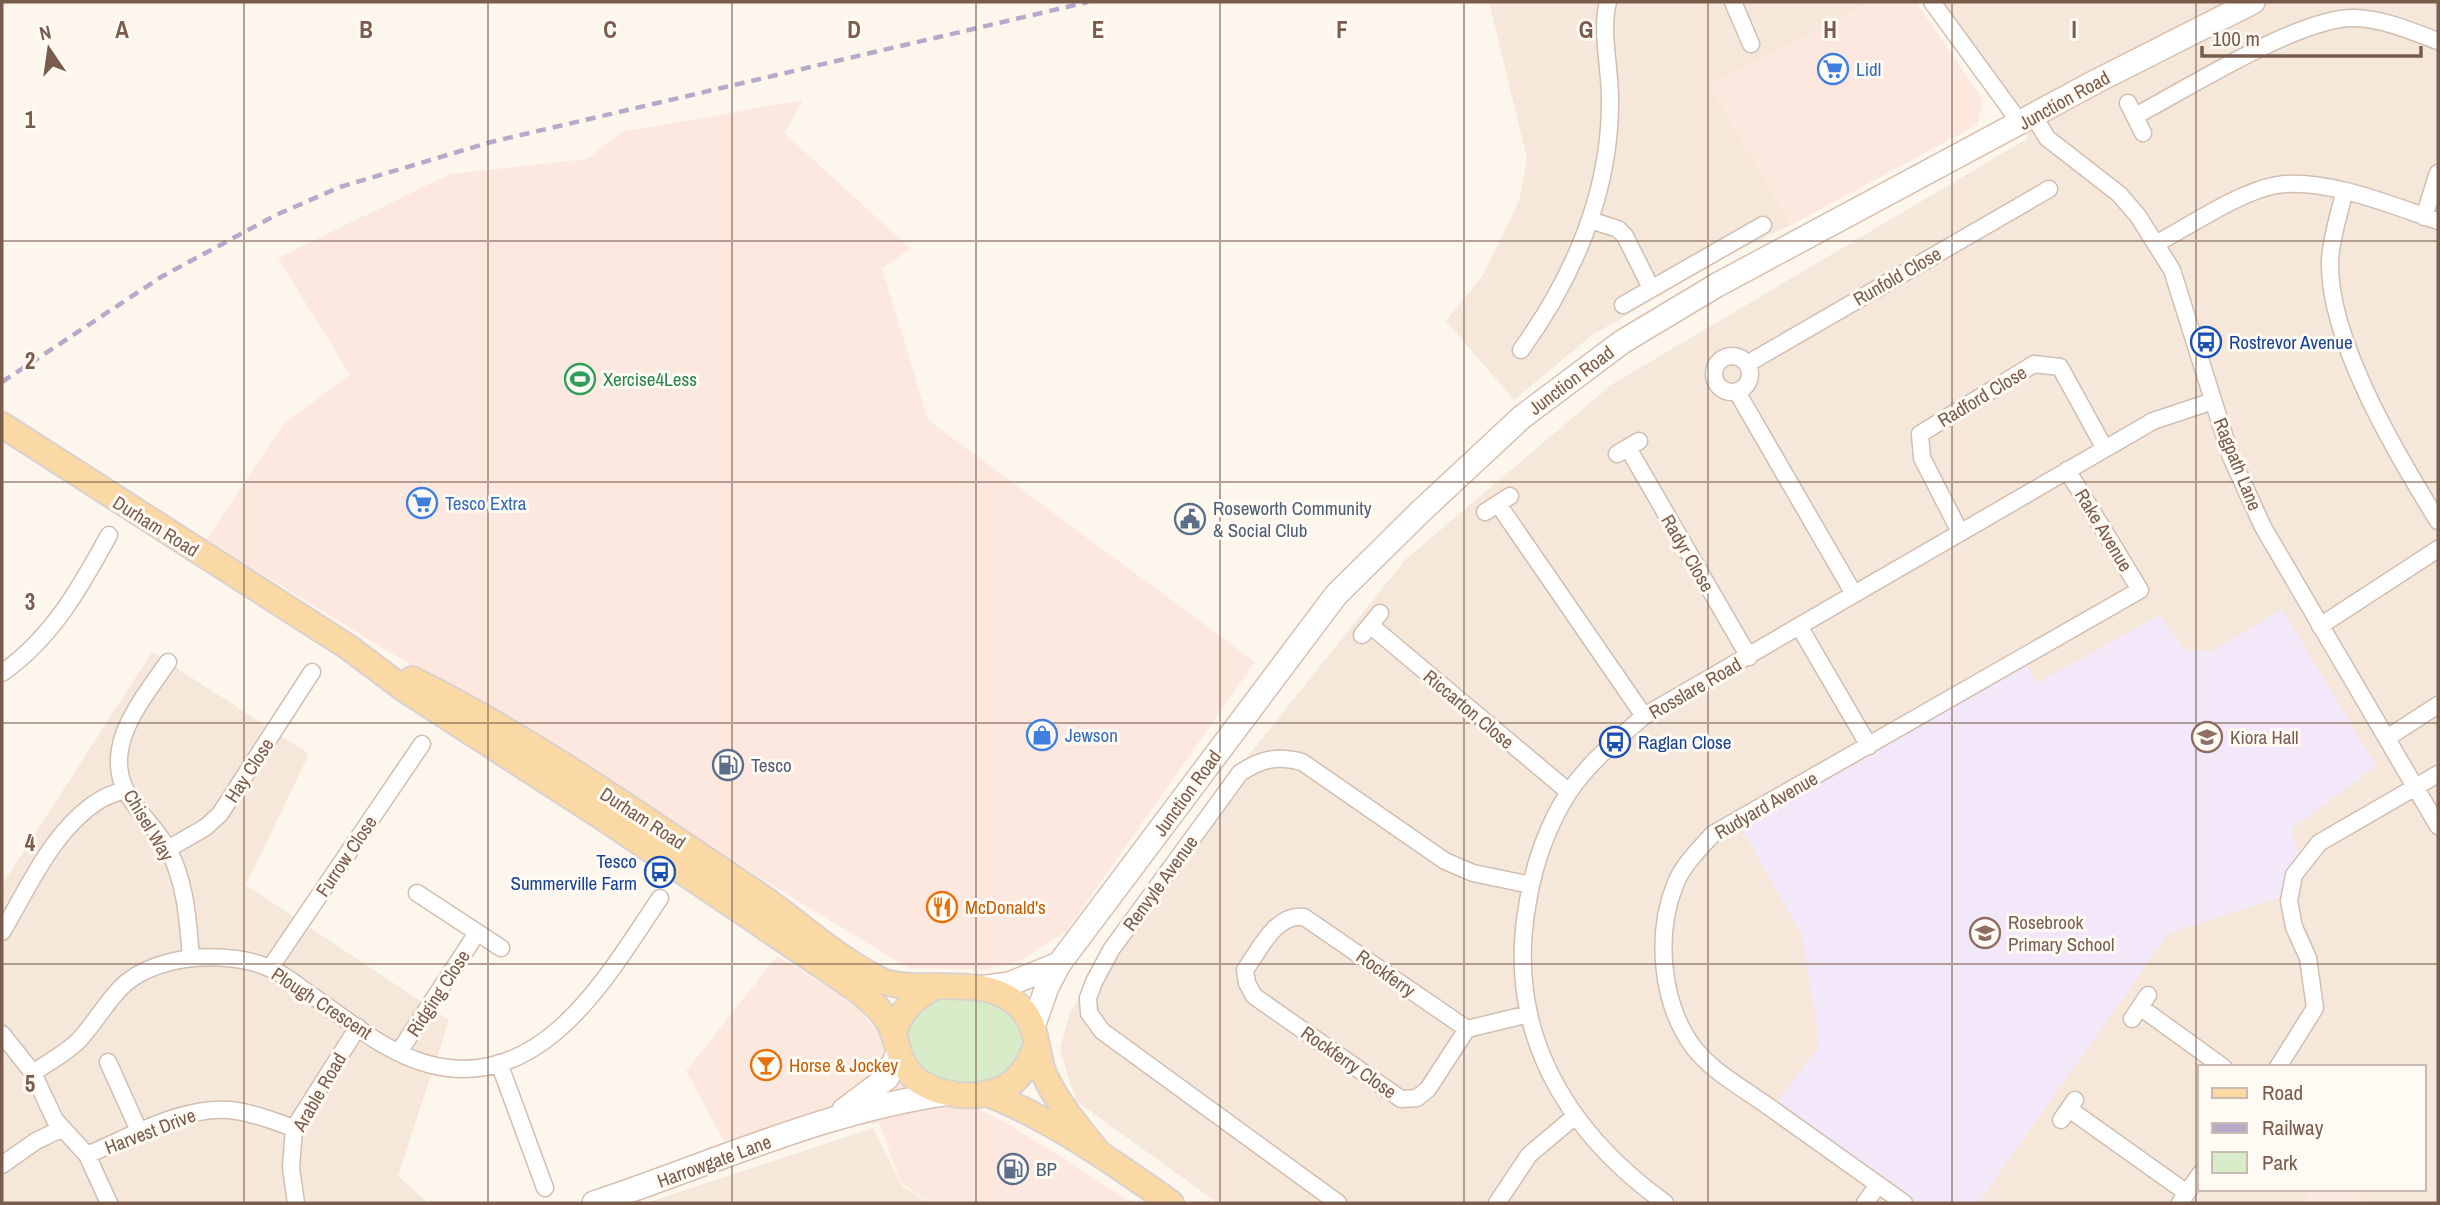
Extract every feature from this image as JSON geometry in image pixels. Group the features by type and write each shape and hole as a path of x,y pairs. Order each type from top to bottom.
{"main road":[{"name":"Junction Road","path":"1035,1037 1046,987 1059,964 1336,595 1522,417 1622,342 1717,285 2253,2"},
{"name":"Durham Road","path":"9,430 348,647 404,689 605,819 859,991 883,1012 909,1072 926,1087 950,1093 986,1093 1008,1086 1028,1066 1035,1037"},
{"name":"Durham Road","path":"348,647 448,697 617,800 801,925 859,968 885,982 981,988 1003,994 1023,1010 1035,1037 1043,1071 1061,1107 1098,1152"},
{"path":"981,988 1009,984 1059,964"},
{"path":"896,1043 899,1016 913,999 934,987"},
{"name":"Harrowgate Lane","path":"833,1117 887,1078 896,1043"},
{"name":"Harrowgate Lane","path":"594,1203 688,1172 833,1117 950,1093"},
{"name":"Durham Road","path":"986,1093 1012,1103 1098,1152 1171,1203"}],"street":[{"path":"1521,350 1549,312 1570,272 1590,220 1609,127 1608,2"},
{"path":"1733,2 1751,44"},
{"name":"Ragpath Lane","path":"1933,2 2027,120 2119,194 2157,243 2172,270 2185,306 2231,457 2263,527 2438,826"},
{"path":"2143,133 2132,110 2313,24 2355,18 2378,21 2438,41"},
{"path":"2157,243 2246,197 2278,185 2320,186 2431,219 2438,173"},
{"name":"Runfold Close","path":"1854,594 1737,392 1720,388 1714,373 1717,364 1732,356 1747,364 2049,189"},
{"path":"2344,193 2330,259 2331,281 2340,318 2378,416 2438,521"},
{"path":"1590,220 1618,229 1625,236 1651,288"},
{"path":"1623,305 1763,225"},
{"path":"1737,392 1749,380 1747,364"},
{"name":"Radford Close","path":"1960,532 1922,458 1920,434 2034,364 2060,367 2105,449"},
{"name":"Rosslare Road","path":"1665,1203 1645,1197 1574,1116 1537,1048 1529,1014 1522,958 1523,928 1531,885 1541,852 1569,792 1590,766 1644,716 2153,421 2213,401"},
{"name":"Radyr Close","path":"1628,448 1749,657"},
{"name":"Rake Avenue","path":"2067,470 2140,590"},
{"path":"1498,504 1644,716"},
{"path":"2,673 30,651 73,601 109,535"},
{"path":"2320,625 2438,549"},
{"name":"Rudyard Avenue","path":"1904,1203 1730,1079 1695,1050 1671,999 1663,951 1664,919 1675,883 1691,858 1713,834 2140,590"},
{"name":"Riccarton Close","path":"1371,624 1569,792"},
{"path":"1799,626 1869,746"},
{"name":"Chisel Way","path":"168,662 132,714 119,751 125,789 168,849 187,906 191,958"},
{"name":"Hay Close","path":"168,849 220,814 312,672"},
{"path":"2387,738 2438,705"},
{"name":"Furrow Close","path":"270,968 422,744"},
{"name":"Renvyle Avenue","path":"1338,1203 1102,1031 1088,1013 1088,998 1111,950 1240,773 1260,760 1287,758 1302,762 1445,861 1473,873 1531,885"},
{"path":"2279,1065 2315,1008 2308,958 2294,927 2289,901 2294,875 2319,843 2438,774"},
{"path":"2,932 46,857 75,820 100,800 125,789"},
{"name":"Ridging Close","path":"417,893 501,948"},
{"name":"Plough Crescent","path":"33,1073 81,1038 119,988 143,973 191,958 222,958 270,968 399,1052 442,1067 467,1068 499,1063 540,1044 576,1014 603,982 660,898"},
{"name":"Rockferry Close","path":"1304,917 1292,915 1280,922 1245,970 1247,983 1254,996 1401,1099 1417,1098 1428,1089 1467,1029"},
{"name":"Rockferry","path":"1304,917 1467,1029"},
{"name":"Ridging Close","path":"399,1052 477,933"},
{"path":"2140,1007 2220,1065"},
{"path":"1467,1029 1529,1014"},
{"name":"Arable Road","path":"296,1203 291,1168 294,1128 358,1027"},
{"path":"2,1034 33,1073 61,1129 87,1155 110,1203"},
{"path":"108,1062 140,1133"},
{"path":"499,1063 545,1188"},
{"name":"Harvest Drive","path":"87,1155 181,1116 222,1109 260,1116 294,1128"},
{"path":"2068,1110 2184,1198 2198,1177"},
{"path":"1497,1203 1529,1155 1574,1116"},
{"path":"2,1165 36,1141 61,1129"},
{"path":"1865,1203 1878,1185"}],"shaded area":[{"path":"1489,2 1871,2 1710,85 1791,225 1729,255 1591,336 1514,400 1446,321 1484,274 1519,201 1527,158"},
{"path":"1871,2 1916,2 1983,100 1977,125 1791,225 1709,85"},
{"path":"1931,2 2438,2 2438,1203 1218,1203 1076,1101 1060,1050 1070,1012 1232,776 1405,560 1611,385 2028,138"},
{"path":"803,100 784,133 911,249 882,268 928,420 1255,662 1065,933 1019,961 984,970 908,968 206,540 284,423 350,375 278,258 450,174 587,159 622,132"},
{"name":"Rosebrook Primary School","path":"2282,609 2376,766 2291,829 2298,852 2280,897 2169,933 1978,1203 1919,1203 1776,1104 1818,1047 1817,1026 1801,934 1742,830 2025,663 2037,683 2160,615 2184,649 2211,652"},
{"path":"152,652 309,754 246,885 449,1020 398,1176 428,1203 2,1203 2,885"},
{"path":"777,956 854,1003 913,1076 1010,1125 1133,1203 931,1203 901,1183 879,1123 724,1141 686,1071"},
{"path":"873,1128 902,1186 929,1203 646,1203"},
{"path":"2310,1191 2354,1191 2369,1203 2301,1203"}],"green space":[{"path":"952,997 984,1001 1012,1016 1022,1035 1024,1048 1023,1056 1015,1068 988,1083 955,1085 925,1074 915,1064 905,1033 909,1025 918,1013 930,1004"}],"railway":[{"path":"2,382 161,277 276,215 340,187 491,142 1088,2"}],"place":[{"name":"Lidl","path":"1833,69"},
{"name":"Rostrevor Avenue","path":"2206,342"},
{"name":"Xercise4Less","path":"580,379"},
{"name":"Tesco Extra","path":"422,503"},
{"name":"Roseworth Community & Social Club","path":"1190,519"},
{"name":"Jewson","path":"1042,735"},
{"name":"Kiora Hall","path":"2207,737"},
{"name":"Raglan Close","path":"1615,742"},
{"name":"Tesco","path":"728,765"},
{"name":"Tesco Summerville Farm","path":"660,872"},
{"name":"McDonald's","path":"942,907"},
{"name":"Rosebrook Primary School","path":"1985,933"},
{"name":"Horse & Jockey","path":"766,1065"},
{"name":"BP","path":"1013,1169"}]}
